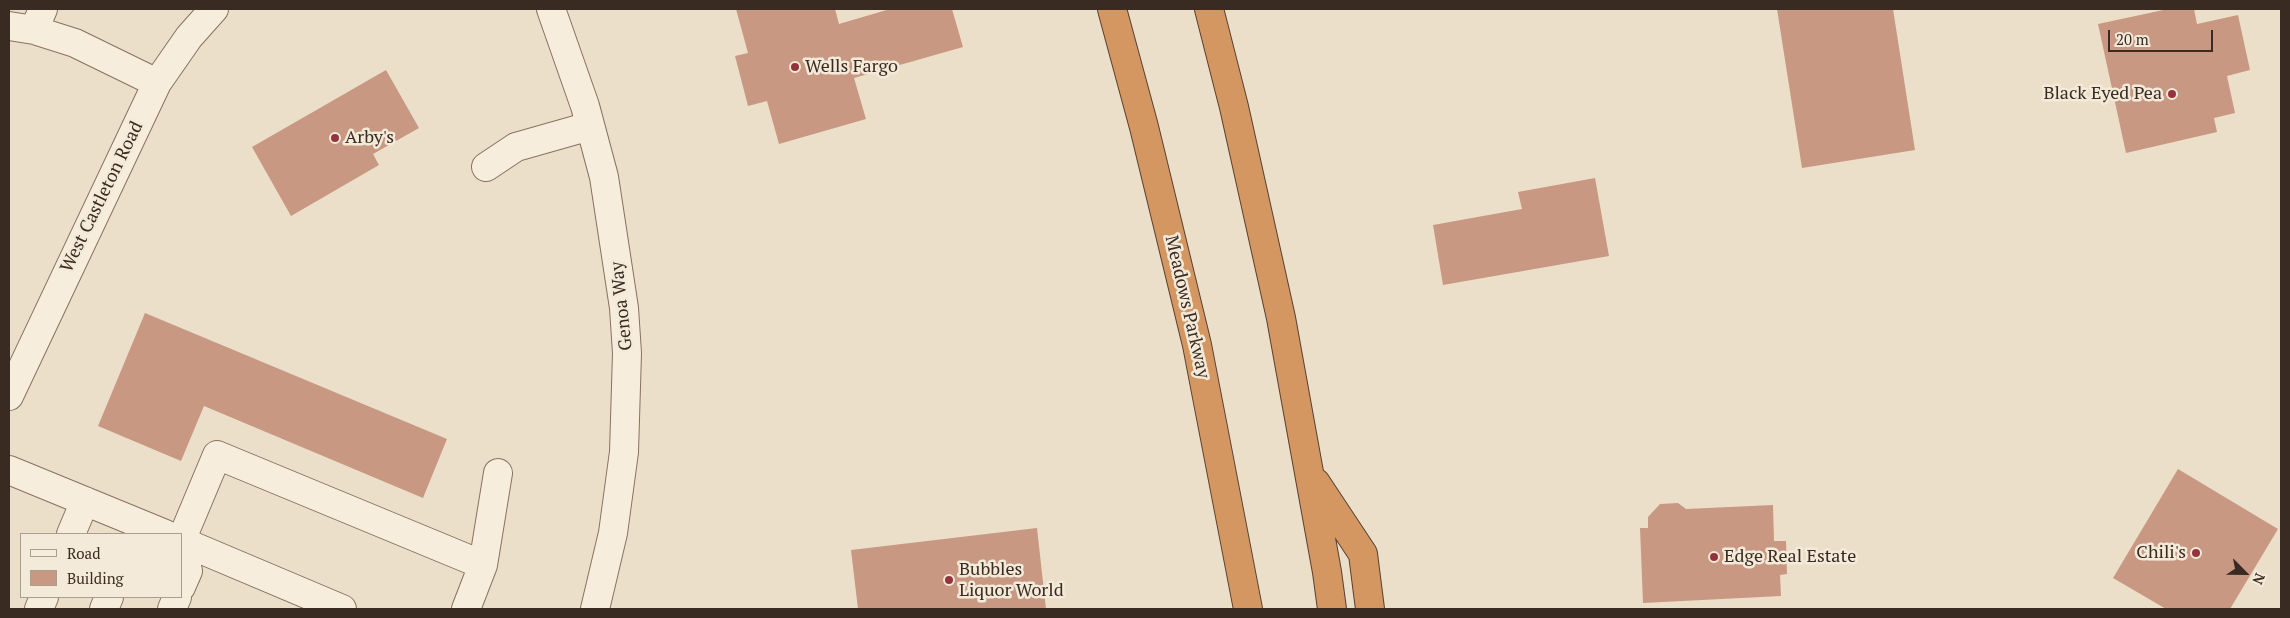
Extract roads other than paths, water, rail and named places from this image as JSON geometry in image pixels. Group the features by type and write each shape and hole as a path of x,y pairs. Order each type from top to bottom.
{"highway":[{"name":"Meadows Parkway","path":"1112,9 1144,126 1198,345 1248,609"},
{"path":"1209,9 1281,318 1332,609"},
{"path":"1222,9 1223,63"},
{"path":"1309,472 1363,554 1370,609"}],"street":[{"name":"West Castleton Road","path":"9,396 72,258 157,83 189,37 214,9"},
{"name":"Genoa Way","path":"551,9 590,126 604,177 623,299 627,353 624,452 620,491 605,573 595,609"},
{"path":"29,22 157,83"},
{"path":"486,167 516,147 590,126"},
{"path":"182,539 217,455 483,565"},
{"path":"9,470 85,501 147,531"},
{"path":"466,609 483,565 498,473"},
{"path":"71,533 85,501"},
{"path":"182,541 342,609"},
{"path":"182,545 188,572 182,585"}],"place":[{"name":"Wells Fargo","path":"795,67"},
{"name":"Black Eyed Pea","path":"2172,94"},
{"name":"Arby's","path":"335,138"},
{"name":"Chili's","path":"2196,553"},
{"name":"Edge Real Estate","path":"1714,557"},
{"name":"Bubbles Liquor World","path":"949,580"}]}
